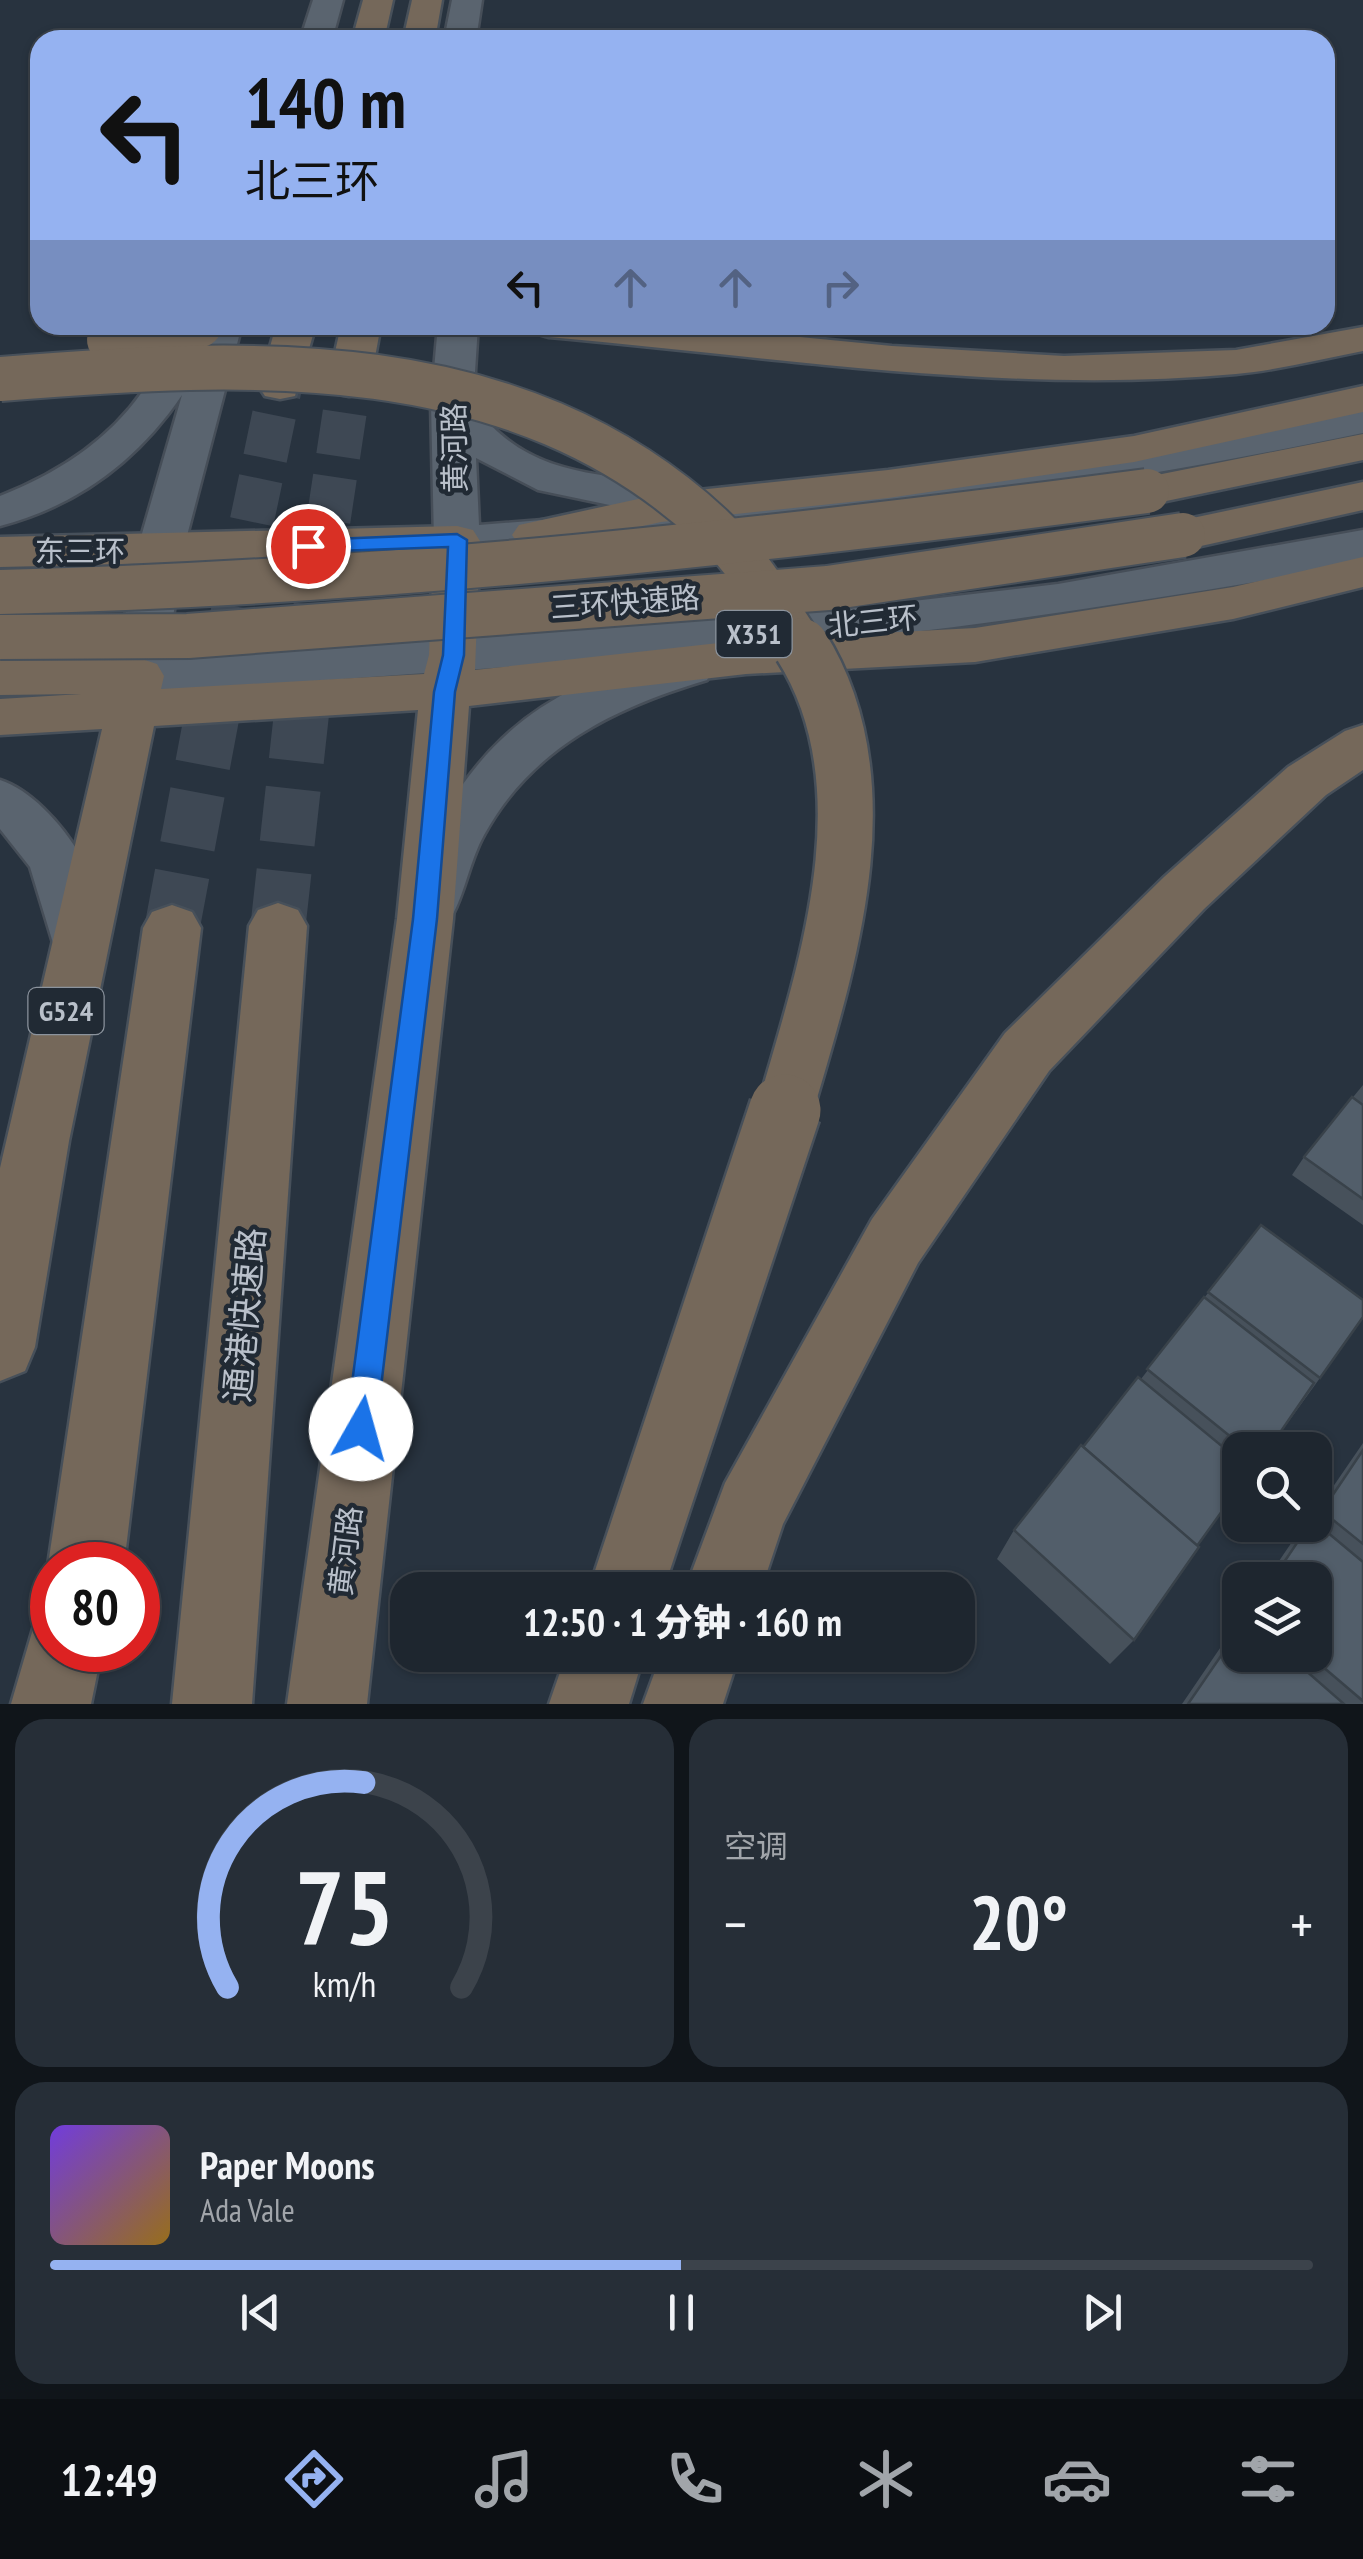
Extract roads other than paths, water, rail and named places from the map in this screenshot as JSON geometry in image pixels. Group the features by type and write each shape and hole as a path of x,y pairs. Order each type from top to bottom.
{"highway":[{"path":"370,30 378,0"},
{"path":"421,30 427,0"},
{"path":"0,370 68,347 139,335"},
{"path":"280,388 293,335"},
{"path":"349,384 359,335"},
{"path":"642,335 893,362 1063,367 1237,362 1363,340"},
{"path":"0,379 127,368 272,364 389,376 529,408 645,468 718,534 764,586 821,682 848,831 820,988 755,1218 632,1572"},
{"path":"535,535 621,514 888,484 1134,449 1363,399"},
{"name":"三环快速路","path":"0,592 109,591 614,558 1147,490 1363,447"},
{"name":"三环快速路","path":"0,637 188,636 828,588 1183,535 1363,496"},
{"path":"160,551 457,540"},
{"name":"黄河路","path":"327,1704 425,919 449,673 457,540"},
{"name":"东三环","path":"0,552 160,551"},
{"path":"0,717 136,693 975,645 1234,603 1363,572"},
{"path":"0,678 136,693"},
{"name":"G524","path":"0,1347 37,1141 136,693"},
{"path":"729,1572 751,1509 896,1241 1027,1052 1184,893 1307,781 1363,744"},
{"name":"通港快速路","path":"212,1704 278,926"},
{"path":"87,1542 172,928"},
{"path":"51,1704 58,1672"},
{"path":"67,1704 71,1672"},
{"path":"590,1704 600,1672"},
{"path":"682,1704 694,1672"}],"main road":[{"path":"319,30 328,0"},
{"path":"462,30 467,0"},
{"path":"0,512 52,491 124,443 167,391 194,335"},
{"path":"136,693 160,551 219,335"},
{"name":"黄河路","path":"457,335 452,403 457,540"},
{"path":"452,403 484,445 519,464 596,489 702,504"},
{"path":"457,540 803,510 1020,483 1154,462 1363,420"},
{"name":"北三环","path":"449,673 1058,600 1363,545"},
{"path":"425,919 459,829 483,791 542,732 636,680 746,656"},
{"path":"0,800 30,824 51,851 75,911 80,949"}],"tunnel":[{"path":"309,649 349,384"},
{"path":"225,649 280,387"},
{"path":"172,928 225,646"},
{"path":"278,926 309,646"}]}
